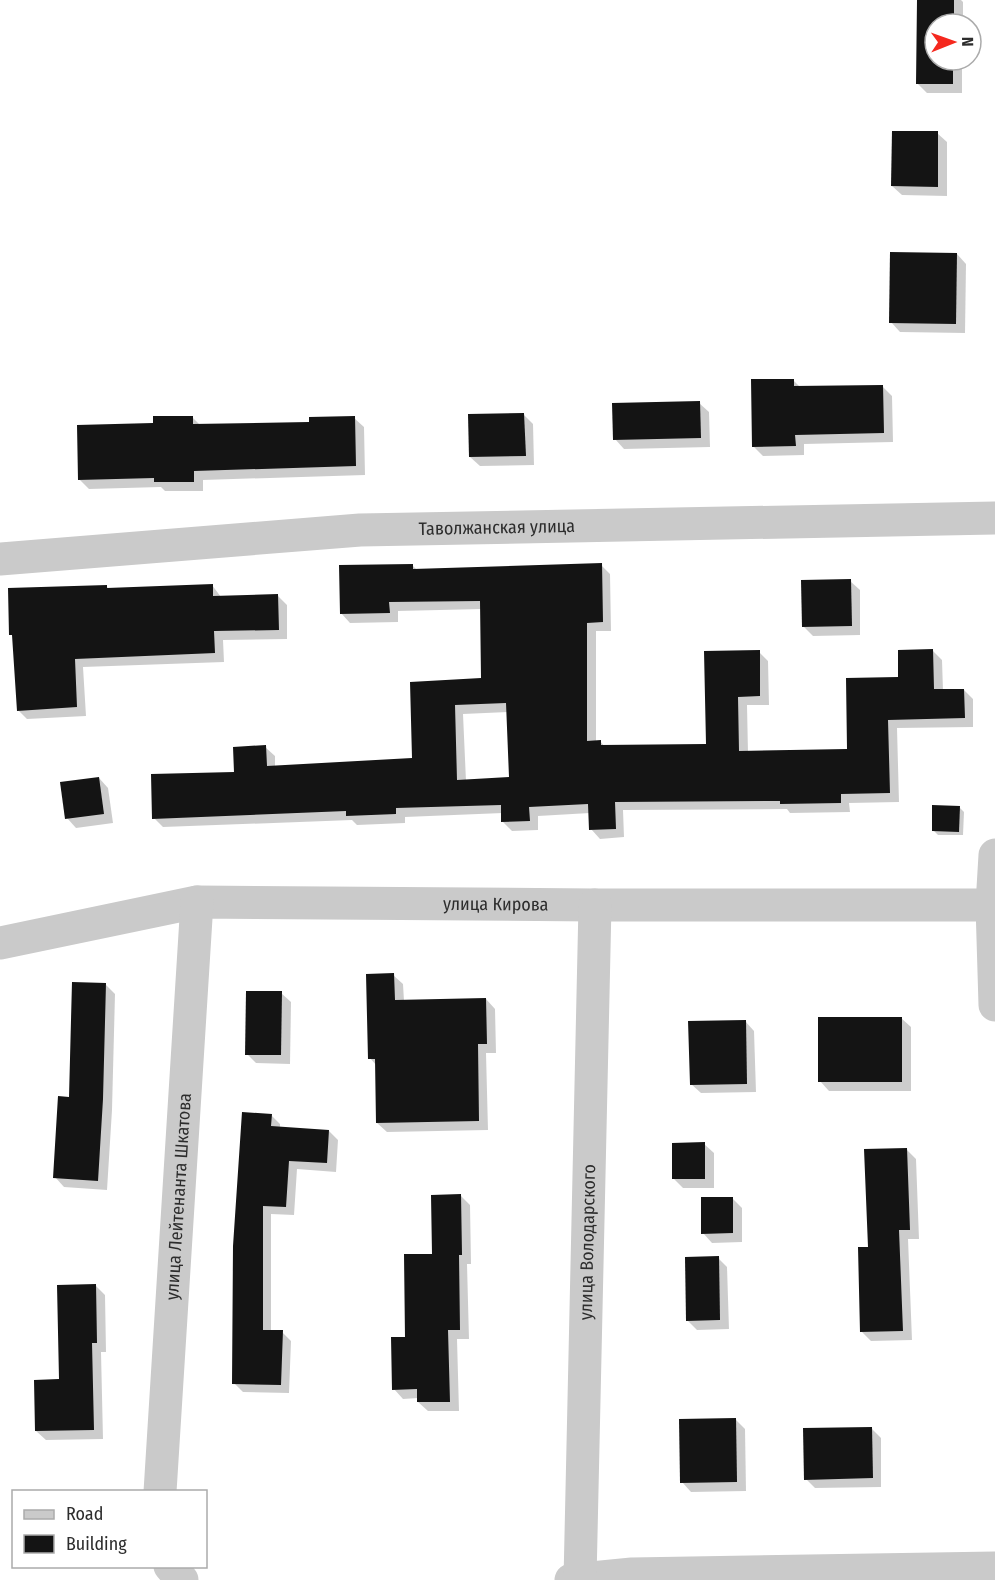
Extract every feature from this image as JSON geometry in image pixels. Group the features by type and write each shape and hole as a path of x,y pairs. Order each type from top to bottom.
{"street":[{"name":"Таволжанская улица","path":"0,559 360,530 995,518"},
{"path":"995,855 993,905 995,1005"},
{"name":"улица Кирова","path":"0,943 197,902 993,905"},
{"name":"улица Лейтенанта Шкатова","path":"160,1490 197,902"},
{"name":"улица Володарского","path":"577,1579 595,905"},
{"path":"172,1568 182,1580"},
{"path":"577,1579 644,1574 995,1568"}],"building":[{"path":"917,0 954,0 954,12 923,12 923,72 953,72 953,84 916,84"},
{"path":"892,131 938,131 938,187 891,186"},
{"path":"890,252 957,253 956,324 889,323"},
{"path":"751,379 794,379 794,386 883,385 884,433 795,435 796,446 752,447"},
{"path":"700,401 701,438 613,440 612,403"},
{"path":"524,413 526,456 469,457 468,414"},
{"path":"153,416 193,416 193,424 309,422 309,417 355,416 356,466 194,471 194,482 154,482 154,478 78,480 77,425 153,423"},
{"path":"602,563 603,622 587,623 587,741 601,740 601,745 706,744 704,651 760,650 760,696 738,697 739,751 847,749 846,678 898,677 898,650 933,649 934,689 964,689 965,718 888,720 890,793 841,794 841,803 615,802 616,829 589,830 588,804 529,807 530,821 501,822 501,805 396,808 396,814 346,816 346,811 152,819 151,774 234,772 233,747 266,745 267,766 412,758 410,682 481,678 480,601 389,602 390,613 340,614 339,565 413,564 413,569","holes":["506,703 509,777 457,780 455,705"]},
{"path":"851,579 852,626 802,627 801,580"},
{"path":"213,584 213,596 278,594 279,630 214,631 215,653 75,659 77,707 17,711 12,635 9,635 8,588 107,585 107,588"},
{"path":"99,777 104,814 65,819 60,782"},
{"path":"932,805 960,806 959,832 932,831"},
{"path":"394,973 395,1000 486,998 487,1044 478,1044 479,1121 376,1123 375,1059 368,1059 366,974"},
{"path":"72,982 106,983 98,1181 53,1178 58,1096 69,1097"},
{"path":"246,991 282,991 281,1055 245,1055"},
{"path":"818,1017 902,1017 902,1082 818,1082"},
{"path":"746,1020 747,1084 690,1085 688,1021"},
{"path":"242,1112 272,1114 271,1126 329,1130 327,1163 289,1161 286,1207 263,1206 263,1330 283,1330 281,1385 232,1384 233,1246"},
{"path":"705,1142 705,1179 672,1179 672,1143"},
{"path":"907,1148 910,1230 899,1230 903,1331 860,1332 858,1247 868,1247 864,1149"},
{"path":"461,1194 460,1330 448,1330 450,1402 417,1402 417,1389 392,1390 391,1337 405,1337 404,1254 432,1254 431,1195"},
{"path":"701,1197 733,1197 733,1233 701,1234"},
{"path":"719,1256 720,1320 686,1321 685,1257"},
{"path":"96,1284 97,1343 92,1343 94,1430 35,1431 34,1380 59,1379 57,1285"},
{"path":"736,1418 737,1482 680,1483 679,1419"},
{"path":"872,1427 873,1478 804,1480 803,1428"}]}
